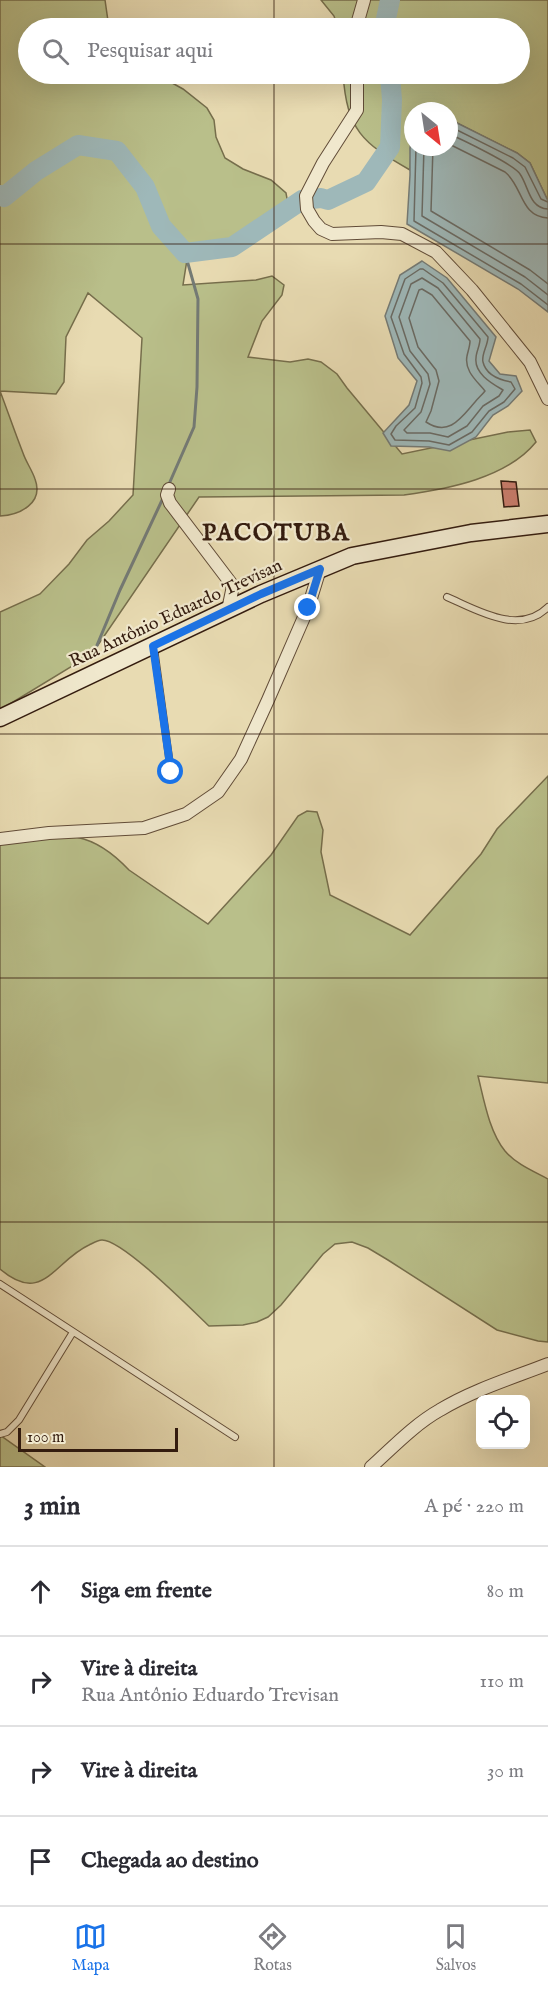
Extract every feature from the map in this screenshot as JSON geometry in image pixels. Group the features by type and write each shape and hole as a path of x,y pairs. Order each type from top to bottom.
{"street":[{"path":"358,18 364,0"},
{"path":"357,84 357,110 323,163 306,196 307,209 314,222 321,229 332,234 381,232 402,234 436,252 472,290 530,362 548,399"},
{"path":"169,489 167,495 170,503 232,586 228,610"},
{"name":"Rua Antônio Eduardo Trevisan","path":"0,718 261,594 352,556 471,533 548,524"},
{"path":"0,839 49,833 144,828 186,814 218,792 241,759 268,700 308,608 320,569"},
{"path":"371,1467 439,1410 489,1386 548,1364"}],"lane":[{"path":"447,597 497,618 513,621 541,614 548,607"},
{"path":"153,646 171,772"},
{"path":"0,1284 235,1437"},
{"path":"0,1434 8,1432 19,1420 73,1332"}],"green space":[{"path":"0,0 105,0 108,18 18,18 18,84 174,84 207,108 214,120 216,137 225,158 243,169 271,180 286,193 288,204 278,221 255,234 189,247 183,285 256,280 272,276 284,285 282,295 262,321 248,357 290,362 308,359 321,362 337,374 402,454 508,432 530,430 536,442 509,465 476,480 404,495 199,497 96,648 79,662 0,710 0,612 40,594 69,564 87,540 109,521 133,495 142,338 88,293 66,337 64,382 56,394 0,391"},
{"path":"321,0 548,0 548,201 530,163 517,153 458,124 458,102 404,102 404,156 411,156 410,170 369,143 360,133 348,109 344,84 530,84 530,18 335,18"},
{"path":"0,391 37,487 36,495 28,506 15,513 0,516"},
{"path":"548,776 548,1083 478,1076 488,1115 499,1143 514,1160 548,1179 548,1342 497,1330 388,1260 352,1242 335,1244 323,1254 281,1305 268,1317 243,1325 209,1326 140,1263 112,1243 102,1240 77,1252 48,1277 38,1282 27,1283 15,1279 0,1269 0,841 55,835 84,839 99,845 129,870 208,924 271,855 298,816 307,811 317,812 323,830 321,852 330,895 410,935 481,854 497,829"},
{"path":"0,1435 45,1467 0,1467"}],"water":[{"path":"458,124 517,153 530,163 548,201 548,312 518,289 407,224 410,156 458,156"},
{"path":"422,261 447,278 496,337 489,361 500,374 516,376 522,391 508,406 493,415 476,437 450,451 429,447 391,446 383,433 409,405 417,381 398,358 385,316 400,275"}],"building":[{"path":"501,481 516,482 519,506 504,507"}],"waterway":[{"path":"386,18 390,0"},
{"path":"0,195 4,197 36,171 78,145 117,151 145,187 161,226 185,253 232,247 302,200 321,198 328,200 366,182 390,147 391,84"},
{"path":"169,484 194,427 197,387 198,299 185,253"},
{"path":"95,650 164,496"}],"district":[{"name":"PACOTUBA","path":"276,533"}],"route":[{"path":"171,772 153,646 261,594 320,569 308,608"}]}
